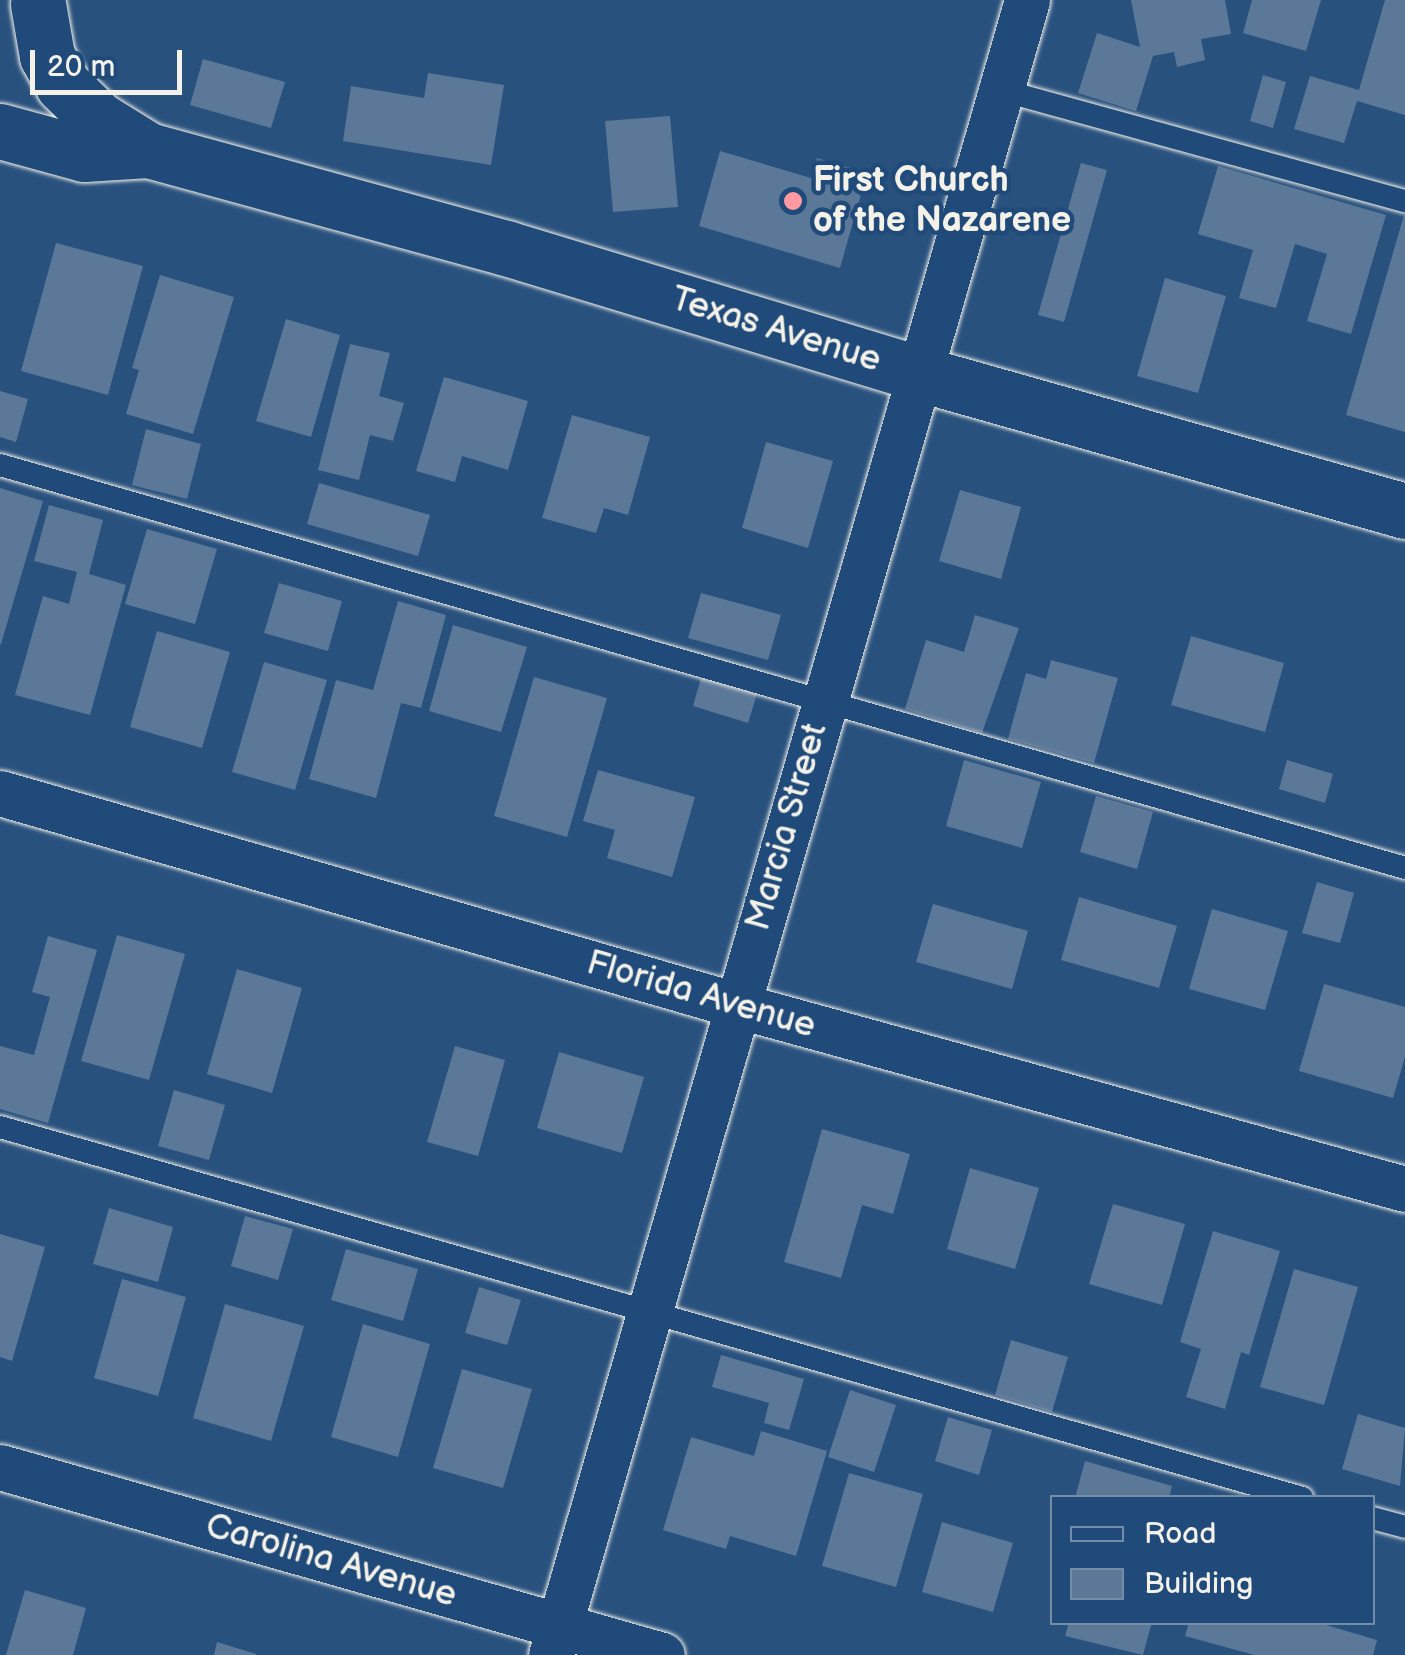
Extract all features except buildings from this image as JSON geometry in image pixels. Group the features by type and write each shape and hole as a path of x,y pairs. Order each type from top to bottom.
{"street":[{"name":"Marcia Street","path":"555,1641 1027,0"},
{"name":"Texas Avenue","path":"35,4 47,56 63,86 98,119 148,150 506,248 918,374 1405,511"},
{"name":"Texas Avenue","path":"0,130 84,154 148,150"},
{"name":"Florida Avenue","path":"0,793 736,1005 1405,1189"},
{"name":"Carolina Avenue","path":"0,1467 555,1641 662,1655"}],"lane":[{"path":"1000,90 1405,201"},
{"path":"0,465 1405,868"},
{"path":"0,1127 1292,1495"},
{"path":"1375,1519 1405,1527"}],"place":[{"name":"First Church of the Nazarene","path":"793,201"}]}
